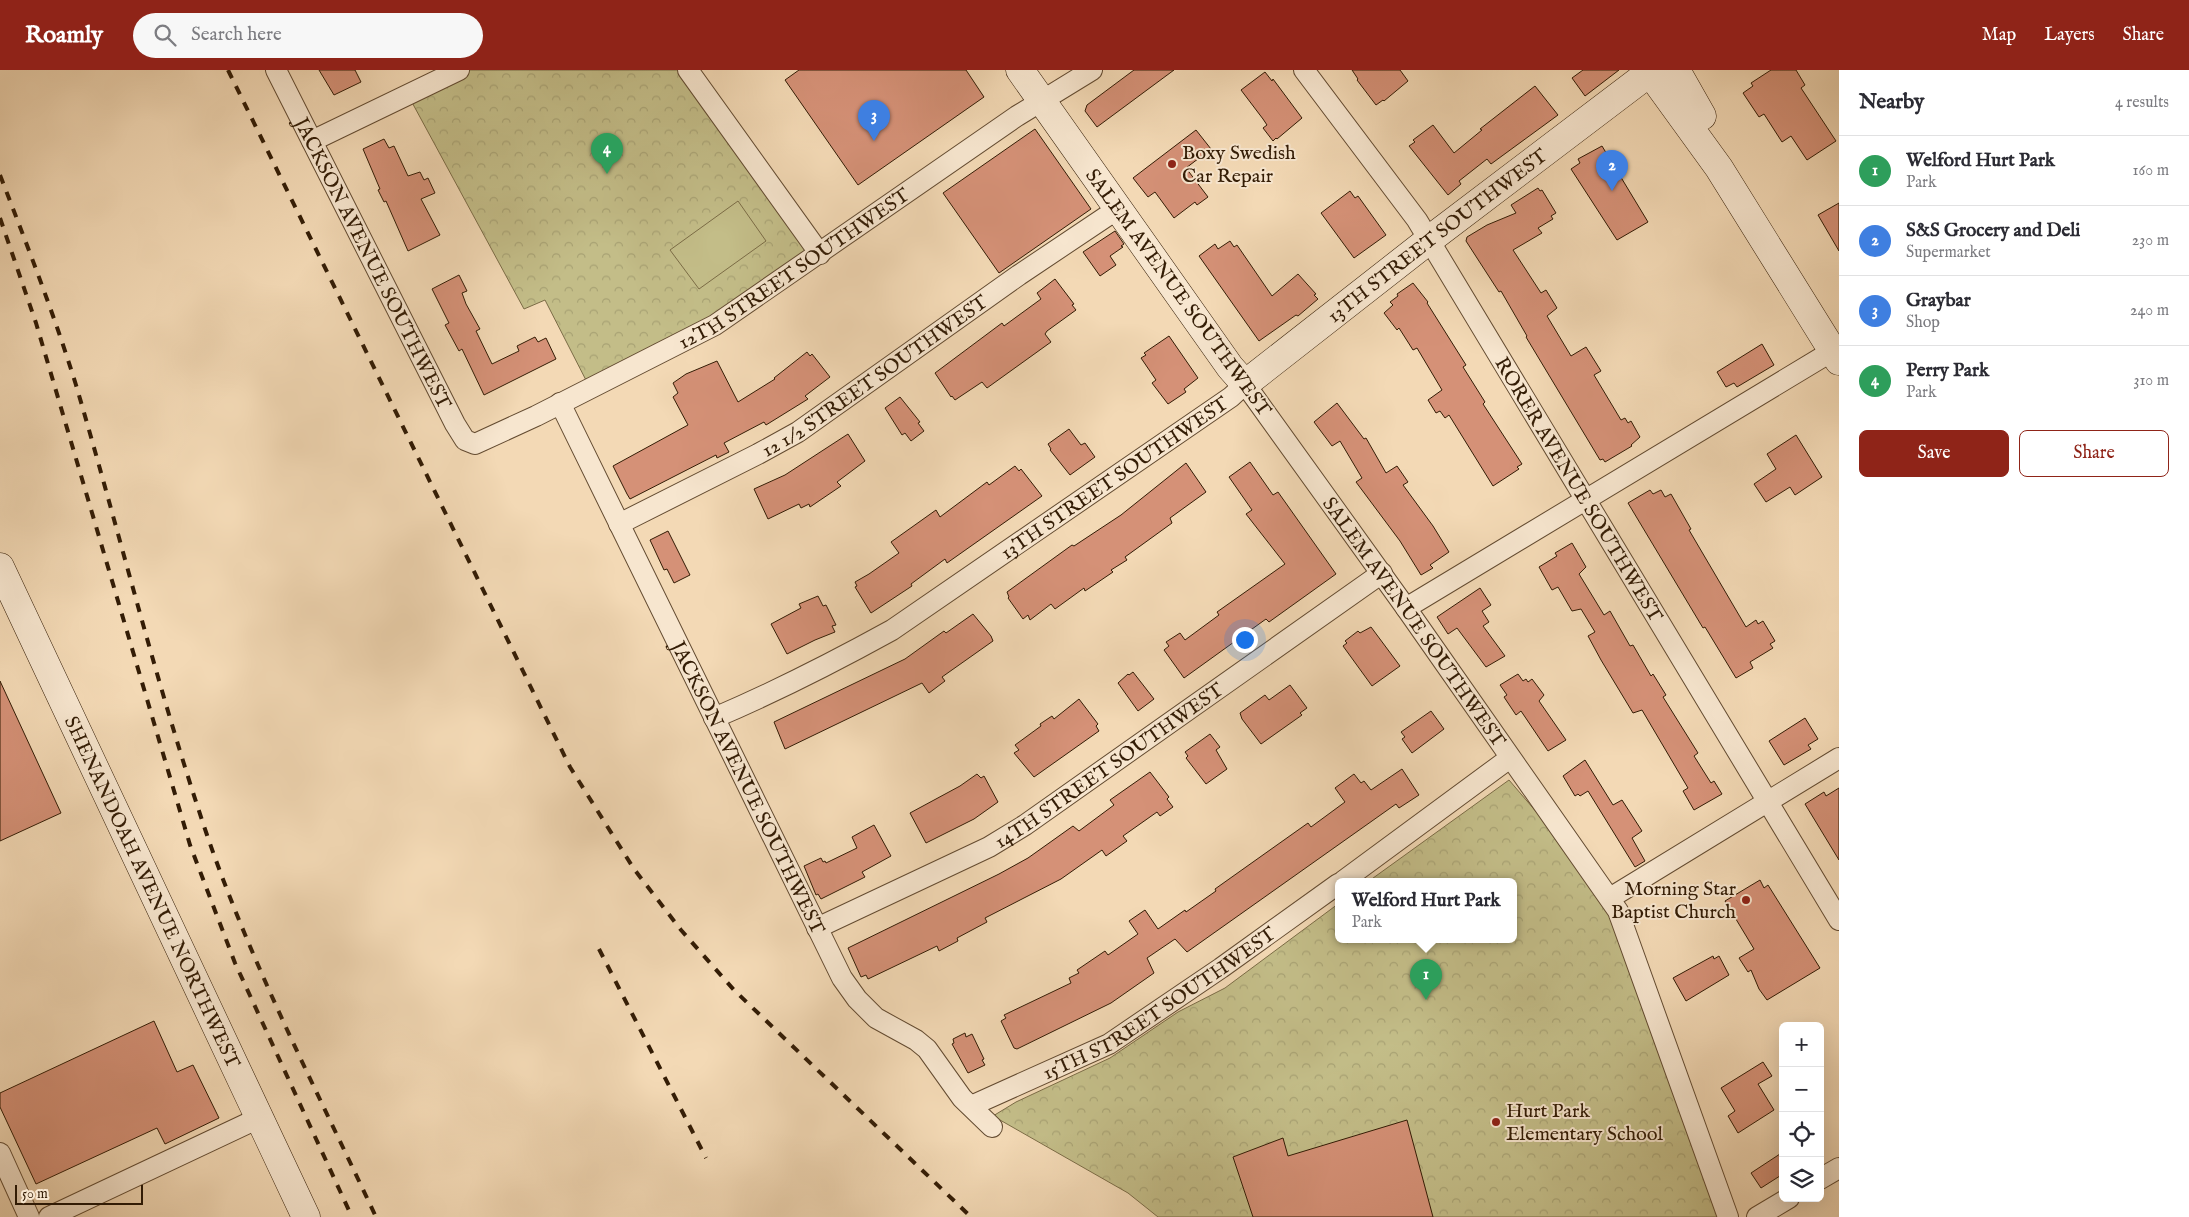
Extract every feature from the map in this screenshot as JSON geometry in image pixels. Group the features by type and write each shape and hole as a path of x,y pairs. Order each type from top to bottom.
{"street":[{"name":"JACKSON AVENUE SOUTHWEST","path":"276,70 455,424 465,440 470,443 480,442"},
{"path":"312,141 459,70"},
{"path":"688,70 820,254"},
{"name":"SALEM AVENUE SOUTHWEST","path":"1020,70 1230,367 1245,384 1382,573 1610,898 1618,911 1633,951 1728,1217"},
{"name":"12TH STREET SOUTHWEST","path":"480,442 560,404 715,325 1018,116 1092,70"},
{"name":"RORER AVENUE SOUTHWEST","path":"1304,70 1395,190 1429,240 1839,920"},
{"path":"1406,608 1585,500 1837,353 1729,184 1723,149 1657,71"},
{"name":"13TH STREET SOUTHWEST","path":"714,718 834,662 892,630 1231,397 1429,240 1657,71"},
{"name":"12 1/2 STREET SOUTHWEST","path":"619,524 798,432 1019,275 1118,208"},
{"name":"JACKSON AVENUE SOUTHWEST","path":"560,404 842,978 857,999 876,1018 916,1040 927,1049 962,1098 992,1126"},
{"name":"SHENANDOAH AVENUE NORTHWEST","path":"0,567 306,1217"},
{"name":"14TH STREET SOUTHWEST","path":"817,928 989,847 1025,825 1382,573"},
{"path":"1347,878 1510,758"},
{"path":"1610,898 1839,758"},
{"name":"15TH STREET SOUTHWEST","path":"971,1106 1109,1044 1221,968 1335,886"},
{"path":"49,1217 259,1118"},
{"path":"0,1153 29,1217"},
{"path":"1824,1177 1839,1168"},
{"path":"1757,1217 1782,1202"}],"green space":[{"path":"459,70 688,70 820,254 590,388 545,300 524,309 408,95"},
{"path":"738,201 766,241 699,289 670,250"},
{"path":"1509,780 1610,898 1728,1217 1158,1217 1128,1193 993,1116 1016,1102 1110,1058 1178,1012 1225,988 1335,906 1335,943 1517,943 1517,878 1373,878"}],"building":[{"path":"319,70 355,70 361,82 334,95"},
{"path":"799,70 966,70 984,97 858,185 785,80"},
{"path":"1134,70 1174,70 1097,127 1085,111 1087,105"},
{"path":"1352,70 1400,70 1408,81 1384,101 1376,105 1357,80"},
{"path":"1583,70 1619,70 1585,96 1572,78"},
{"path":"1771,70 1796,70 1805,85 1801,88 1836,141 1807,160 1791,136 1782,142 1764,114 1759,117 1743,93 1753,86 1751,83"},
{"path":"1265,72 1272,81 1273,79 1302,118 1273,141 1263,128 1267,125 1241,90"},
{"path":"1535,86 1558,115 1491,164 1487,159 1459,181 1461,184 1448,195 1409,146 1415,142 1413,140 1433,125 1454,153 1482,130 1480,129"},
{"path":"1035,129 1091,209 999,273 943,193"},
{"path":"1196,130 1211,149 1186,168 1208,197 1197,205 1195,202 1174,218 1155,192 1148,197 1133,178"},
{"path":"384,139 389,148 394,146 408,176 420,172 424,180 428,178 435,193 421,199 440,235 408,251 386,201 384,202 378,190 380,189 363,149"},
{"path":"1602,146 1648,222 1617,240 1571,169 1580,163 1578,159"},
{"path":"1538,188 1540,191 1542,190 1556,213 1551,216 1553,219 1538,228 1542,233 1513,250 1541,293 1546,290 1557,308 1547,316 1571,356 1586,347 1601,371 1594,375 1621,420 1625,418 1628,423 1631,421 1640,437 1632,446 1605,462 1603,459 1600,460 1526,337 1501,291 1499,292 1466,241 1467,237 1487,225 1516,213 1511,205"},
{"path":"1350,191 1355,198 1358,196 1386,235 1354,258 1321,213"},
{"path":"1839,203 1839,251 1818,215"},
{"path":"1115,231 1124,244 1121,246 1123,247 1110,256 1116,265 1100,276 1083,252"},
{"path":"1230,241 1234,247 1237,245 1272,296 1298,274 1316,294 1314,295 1318,299 1298,316 1296,315 1259,341 1199,256 1215,244 1218,249"},
{"path":"459,275 467,291 462,293 466,304 480,329 476,331 492,364 519,351 517,346 535,337 538,342 546,338 556,359 484,395 462,349 459,351 445,325 449,323 432,289"},
{"path":"1055,279 1074,304 1072,305 1076,310 1047,331 1045,334 1051,342 987,388 982,382 955,400 951,397 935,373 1002,323 1004,326 1041,299 1037,293"},
{"path":"1413,283 1428,302 1466,365 1463,367 1485,402 1483,404 1522,464 1517,467 1519,469 1493,486 1449,415 1445,418 1440,411 1436,413 1428,400 1442,390 1417,348 1413,350 1399,328 1397,330 1384,313 1393,305 1390,302 1398,296 1397,294"},
{"path":"1169,336 1198,378 1184,389 1186,392 1168,404 1152,383 1156,380 1141,358 1146,355 1144,353"},
{"path":"1762,344 1774,365 1737,387 1734,383 1726,387 1717,372"},
{"path":"807,352 810,356 812,354 830,377 805,396 808,399 766,425 764,422 724,443 729,452 717,458 716,455 630,499 613,466 688,425 673,397 678,393 673,383 686,374 717,361 738,402 775,379"},
{"path":"900,397 920,422 918,423 924,431 911,441 905,433 902,435 885,408"},
{"path":"1337,403 1364,439 1366,438 1386,473 1397,466 1408,482 1403,485 1433,526 1449,552 1430,565 1433,568 1421,575 1400,541 1356,482 1362,478 1340,441 1332,446 1314,422"},
{"path":"1069,429 1081,445 1085,443 1095,457 1070,475 1050,450 1048,444"},
{"path":"848,434 865,461 837,482 841,486 810,507 809,504 801,508 799,504 768,519 754,489 785,475"},
{"path":"1796,435 1822,477 1795,495 1790,487 1766,502 1754,484 1776,469 1767,454"},
{"path":"1250,462 1273,495 1278,492 1336,574 1269,622 1266,619 1184,678 1164,650 1169,646 1166,642 1180,633 1185,640 1219,615 1217,612 1285,564 1246,514 1252,510 1229,477"},
{"path":"1186,463 1206,492 1170,518 1172,523 1125,557 1127,560 1111,570 1113,572 1085,591 1084,588 1055,609 1051,604 1030,620 1028,615 1023,619 1008,598 1007,592 1072,545 1074,546 1121,515"},
{"path":"1015,466 1019,471 1021,469 1042,496 947,563 945,559 911,584 912,586 871,613 855,587 857,586 855,582 899,553 891,542 936,510 940,517 987,482 989,485"},
{"path":"1650,490 1653,494 1661,490 1665,497 1671,494 1691,529 1689,530 1746,627 1756,620 1758,624 1763,621 1775,641 1770,644 1773,648 1750,662 1753,668 1736,678 1705,627 1703,628 1628,503"},
{"path":"668,531 690,575 674,583 667,569 664,570 650,540"},
{"path":"1572,543 1586,567 1579,574 1604,615 1610,611 1630,646 1633,645 1651,676 1653,674 1666,695 1663,697 1698,753 1694,756 1711,783 1714,781 1722,794 1694,810 1683,791 1688,788 1642,710 1633,713 1601,660 1588,636 1595,632 1581,609 1572,611 1558,587 1552,590 1539,567 1557,556 1555,553"},
{"path":"1480,588 1491,605 1482,611 1489,622 1483,626 1505,656 1486,667 1457,628 1448,634 1437,617"},
{"path":"818,596 823,606 826,605 836,625 832,626 835,632 787,654 771,624 801,608 799,604"},
{"path":"973,614 993,641 942,677 945,681 929,693 922,683 785,749 774,722 905,659 944,631 946,633"},
{"path":"1371,627 1400,666 1372,686 1343,646 1347,643 1345,641 1358,631 1360,633"},
{"path":"1133,672 1154,699 1138,711 1118,683"},
{"path":"1518,674 1523,681 1526,679 1528,682 1532,679 1544,695 1539,701 1566,740 1548,751 1521,711 1516,715 1504,697 1507,695 1500,685"},
{"path":"0,681 61,813 0,841"},
{"path":"1290,685 1307,708 1300,713 1302,715 1261,744 1242,719 1240,713 1265,695 1269,700"},
{"path":"1079,699 1098,724 1096,726 1099,731 1034,777 1014,753 1019,750 1015,745 1041,726 1040,724 1052,716 1054,719"},
{"path":"1431,711 1444,729 1412,753 1402,739 1405,737 1401,732"},
{"path":"1805,718 1818,739 1808,745 1811,749 1784,765 1769,741"},
{"path":"1210,734 1220,747 1216,750 1227,769 1206,784 1186,758 1188,756 1185,752"},
{"path":"1585,760 1613,805 1622,800 1642,831 1632,838 1645,861 1635,867 1588,791 1580,796 1578,794 1575,796 1563,776"},
{"path":"1402,769 1419,795 1399,808 1396,804 1187,952 1175,939 1147,958 1154,973 1111,1003 1017,1049 1014,1048 1001,1021 1006,1018 1004,1015 1071,983 1069,978 1079,973 1077,970 1105,951 1108,955 1138,934 1129,921 1145,910 1158,929 1216,891 1215,889 1308,823 1311,827 1345,802 1335,788 1354,774 1361,783 1364,781 1371,790"},
{"path":"1150,772 1169,797 1167,799 1173,807 1160,816 1157,812 1123,836 1127,841 1106,856 1102,850 1061,879 985,918 987,922 957,938 958,941 939,951 937,946 868,979 866,975 861,977 848,948 999,874 1028,858 1073,826 1079,831 1114,805 1110,800"},
{"path":"977,774 981,778 984,776 998,802 974,819 926,843 910,813 960,786"},
{"path":"1839,788 1839,860 1805,804 1824,792 1826,796"},
{"path":"874,825 891,856 862,872 865,877 821,899 818,894 816,895 804,866 821,858 826,863 857,848 852,837"},
{"path":"1760,880 1764,888 1768,885 1820,968 1767,1000 1759,989 1751,970 1748,972 1739,958 1754,949 1725,901"},
{"path":"1713,956 1714,959 1719,956 1729,975 1686,1001 1673,978"},
{"path":"154,1021 177,1072 193,1065 219,1118 165,1144 157,1128 36,1184 0,1107 0,1093"},
{"path":"965,1033 966,1037 972,1034 985,1065 968,1073 952,1044 954,1043 953,1039"},
{"path":"1763,1062 1772,1076 1758,1084 1774,1110 1738,1133 1728,1116 1735,1111 1721,1088"},
{"path":"1407,1120 1433,1217 1253,1217 1233,1157 1283,1138 1288,1156"},
{"path":"1779,1155 1779,1177 1761,1188 1751,1173"}],"railway":[{"path":"228,70 570,767 634,869 681,930 734,990 971,1217"},
{"path":"0,175 68,358 155,667 207,835 244,932 265,980 376,1217"},
{"path":"0,218 36,323 190,845 235,963 352,1217"},
{"path":"599,949 706,1158"}],"place":[{"name":"Graybar","path":"874,141"},
{"name":"Boxy Swedish Car Repair","path":"1172,164"},
{"name":"Perry Park","path":"607,174"},
{"name":"S&S Grocery and Deli","path":"1612,191"},
{"name":"Morning Star Baptist Church","path":"1746,900"},
{"name":"Welford Hurt Park","path":"1426,1000"},
{"name":"Hurt Park Elementary School","path":"1496,1122"}]}
